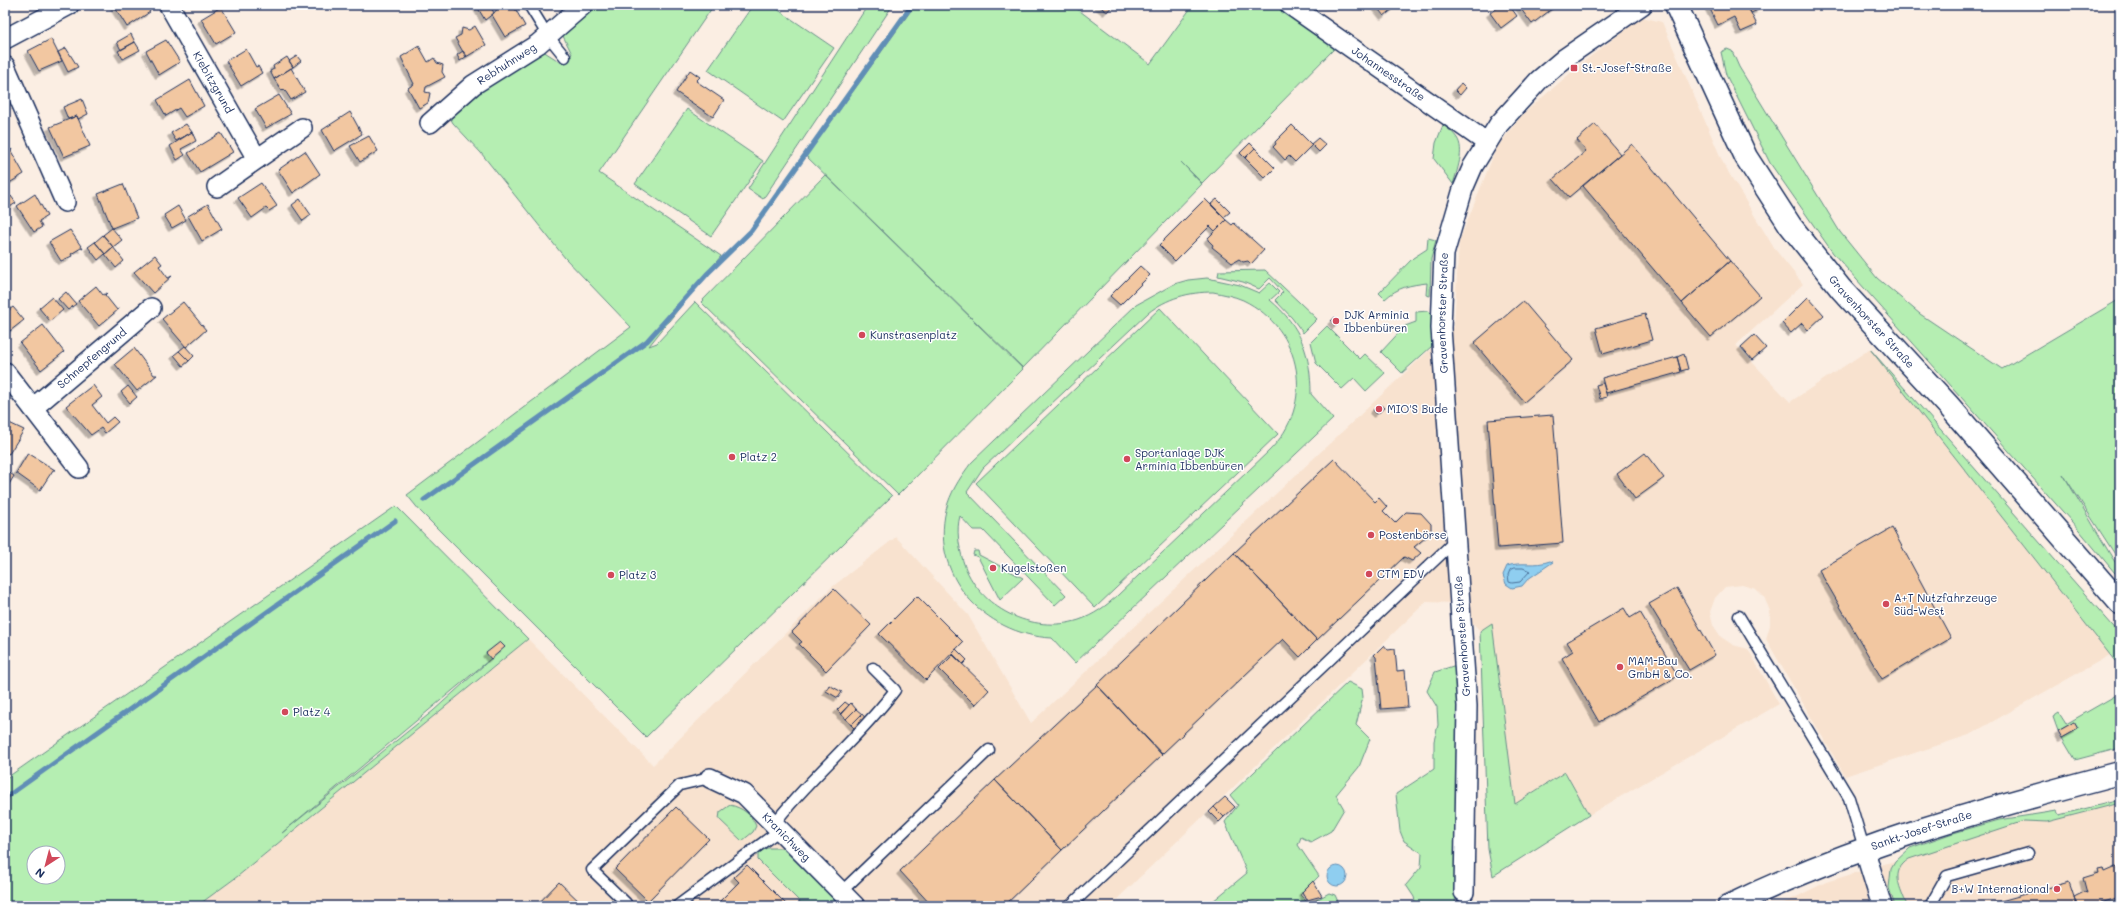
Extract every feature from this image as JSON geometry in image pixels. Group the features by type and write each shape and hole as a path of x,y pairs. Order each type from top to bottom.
{"main road":[{"name":"Gravenhorster Straße","path":"1676,5 1746,157 1790,225 1841,289 1948,405 2120,603"},
{"name":"Sankt-Josef-Straße","path":"1729,906 1864,848 2000,806 2120,773"}],"street":[{"path":"5,39 69,5"},
{"name":"Kiebitzgrund","path":"169,5 257,159"},
{"name":"Rebhuhnweg","path":"430,122 473,85 538,44 583,5"},
{"name":"Johannesstraße","path":"1290,5 1486,142"},
{"name":"Gravenhorster Straße","path":"1464,892 1467,706 1441,328 1444,254 1463,189 1486,142 1514,105 1539,80 1565,58 1642,5"},
{"path":"5,66 65,202"},
{"path":"218,187 302,128"},
{"name":"Schnepfengrund","path":"33,408 150,308"},
{"path":"5,372 79,468"},
{"name":"Kranichweg","path":"710,778 744,794 855,906"},
{"path":"1864,848 1882,906"}],"lane":[{"path":"529,5 548,36 565,57"},
{"path":"1070,906 1456,540"},
{"path":"1739,616 1849,798 1864,848"},
{"path":"677,906 777,827 788,806 874,718 895,690 873,668"},
{"path":"841,892 989,750"},
{"path":"626,903 592,870 680,785 710,778"},
{"path":"1930,906 1946,876 2028,853"}],"shaded area":[{"path":"1642,17 1662,22 1724,165 1774,248 1803,284 1736,345 1790,402 1870,349 2110,655 1969,735 1845,776 1766,639 1770,625 1770,611 1764,597 1756,589 1742,585 1725,587 1715,598 1710,612 1713,625 1721,637 1733,645 1748,649 1779,704 1589,815 1565,772 1515,804 1492,624 1480,631 1455,603 1426,602 1113,903 1114,906 197,906 238,876 528,639 653,765 832,587 896,537 968,615 1031,723 1454,327 1459,242 1496,149 1522,115 1582,63"},
{"path":"2120,803 2120,906 1778,906 1826,882 2024,821 2047,822"}],"green space":[{"path":"593,5 714,5 599,173 721,256 649,346 657,343 695,302 892,496 646,737 420,511 407,495 631,327 565,258 481,153 453,123 448,114 480,89 543,51 562,63 572,54 562,34"},
{"path":"753,5 771,5 834,48 783,122 708,70"},
{"path":"868,5 893,5 763,199 748,189"},
{"path":"915,5 1072,5 1150,64 1193,5 1277,5 1335,48 1202,183 1181,162 1202,184 1023,368 805,155 821,136"},
{"path":"1727,49 1732,51 1739,67 1840,232 1877,278 1920,314 2002,369 2120,299 2120,562 2063,474 2120,569 2120,579 2079,530 1833,253 1770,163 1726,75 1721,52"},
{"path":"687,109 763,161 711,236 635,184"},
{"path":"1443,125 1456,136 1460,148 1460,161 1453,184 1434,159 1436,143"},
{"name":"Kunstrasenplatz","path":"825,175 1023,369 898,495 701,302"},
{"path":"1428,238 1436,240 1431,259 1430,296 1426,295 1427,283 1404,287 1385,299 1379,293 1413,258 1427,249"},
{"path":"1265,270 1317,319 1303,333 1292,318 1275,300 1283,292 1270,278 1259,289 1243,282 1218,276 1219,271"},
{"path":"1207,278 1240,285 1259,293 1270,283 1279,292 1270,300 1289,320 1297,331 1302,342 1309,367 1311,394 1333,419 1075,663 1052,638 1027,634 1004,625 983,612 966,596 953,576 945,553 943,529 948,503 952,492 971,463 1136,305 1174,284 1188,280","holes":["1213,292 1243,300 1263,313 1279,329 1290,348 1296,369 1297,391 1293,412 1284,432 1269,451 1118,595 1095,613 1079,620 1061,624 1043,624 1009,614 994,604 981,592 970,578 963,561 958,538 960,516 973,530 983,530 1055,605 1066,595 967,492 983,468 1148,313 1163,303 1179,297 1195,293"]},
{"name":"Sportanlage DJK Arminia Ibbenbüren","path":"1160,308 1278,434 1095,608 976,483"},
{"path":"1428,311 1432,315 1432,346 1402,373 1381,352 1405,326 1416,322 1416,312"},
{"path":"1327,326 1360,359 1365,354 1385,373 1366,391 1354,378 1342,389 1316,363 1311,342"},
{"path":"1870,349 2120,634 2120,664 2118,665"},
{"path":"396,506 528,639 238,876 197,906 5,906 5,779","holes":["495,655 433,711 282,833"]},
{"name":"Kugelstoßen","path":"974,551 978,551 979,555 1023,578 1000,600 978,557 973,555"},
{"path":"1492,623 1515,804 1565,772 1589,815 1493,876 1488,849 1480,631"},
{"path":"1456,665 1463,705 1455,906 1416,906 1414,897 1406,885 1421,867 1422,853 1404,841 1400,831 1396,794 1434,769 1434,741 1438,725 1437,707 1427,691 1435,672"},
{"path":"1348,682 1362,689 1363,697 1356,725 1370,739 1359,767 1336,795 1344,809 1331,831 1311,842 1301,837 1298,845 1319,876 1300,895 1309,904 1329,893 1335,895 1340,906 1207,906 1247,873 1225,822 1238,805 1230,795"},
{"path":"2120,693 2120,748 2075,760 2062,738 2078,729 2074,722 2058,731 2053,717 2059,713 2066,724"},
{"path":"2120,800 2120,803 2047,822 2024,821 1909,859 1899,869 1898,875 1898,881 1907,906 1895,906 1889,888 1891,869 1895,862 1910,848 1950,834 1999,820 2057,811 2059,815"},
{"path":"730,805 746,812 752,818 756,826 753,832 742,841 719,819 720,812"},
{"path":"767,848 784,848 847,906 804,906 758,860 758,853"}],"water":[{"path":"1550,561 1553,562 1528,579 1522,586 1512,588 1506,584 1503,575 1507,566 1518,564 1539,564"},
{"path":"1337,866 1344,869 1347,876 1344,883 1337,886 1330,883 1327,876 1330,869"}],"building":[{"path":"146,5 150,12 127,27 114,6"},
{"path":"476,5 490,5 494,13 485,20"},
{"path":"501,5 513,5 525,26 505,37 492,15"},
{"path":"1098,5 1113,5 1107,12"},
{"path":"1375,5 1398,5 1384,16"},
{"path":"1501,5 1509,5 1517,16 1501,28 1490,13"},
{"path":"1518,5 1557,5 1532,24"},
{"path":"1708,5 1747,5 1757,25 1741,32 1734,17 1718,25"},
{"path":"1747,5 1758,5 1760,9 1751,13"},
{"path":"221,7 236,32 216,44 201,19"},
{"path":"475,26 486,45 466,57 455,38 461,35 462,28 469,30"},
{"path":"131,34 135,42 121,50 117,42"},
{"path":"51,39 62,61 39,71 28,51"},
{"path":"166,40 180,62 159,75 146,51"},
{"path":"135,42 140,50 123,59 118,51"},
{"path":"419,46 428,62 434,58 437,63 443,65 442,72 445,77 426,87 425,92 430,93 428,103 419,108 408,88 414,84 401,57"},
{"path":"66,48 78,67 68,72 58,52"},
{"path":"246,49 256,67 258,66 262,73 241,86 226,61"},
{"path":"463,51 467,56 460,61 457,55"},
{"path":"297,56 301,61 293,67 289,61"},
{"path":"287,57 293,67 274,79 270,71 274,69 273,66"},
{"path":"291,68 305,92 291,100 284,89 282,91 274,79"},
{"path":"690,70 700,77 696,81 724,100 713,117 676,92"},
{"path":"190,80 204,106 185,117 179,108 166,116 157,100"},
{"path":"1461,83 1466,88 1460,95 1455,90"},
{"path":"279,95 291,114 266,128 255,109"},
{"path":"82,99 88,114 78,119 77,116 68,119 63,107"},
{"path":"350,112 362,134 334,151 322,130"},
{"path":"77,116 90,146 64,157 50,127"},
{"path":"186,124 192,132 176,141 171,133"},
{"path":"1595,124 1620,154 1569,197 1553,179 1586,151 1577,140"},
{"path":"1292,125 1312,145 1295,162 1289,156 1285,160 1273,147 1276,144 1275,142"},
{"path":"192,132 196,141 181,149 185,155 177,160 170,146"},
{"path":"221,133 233,152 200,172 188,153"},
{"path":"369,136 378,151 360,162 350,146"},
{"path":"1318,138 1326,145 1319,152 1311,144"},
{"path":"1250,143 1255,148 1245,158 1240,153"},
{"path":"1632,144 1730,261 1682,303 1583,186"},
{"path":"1255,148 1275,168 1265,178 1245,158"},
{"path":"12,149 11,151 24,174 6,185 7,187 5,184 5,154"},
{"path":"305,151 320,174 293,193 278,170"},
{"path":"261,183 277,206 269,211 266,208 252,218 238,198"},
{"path":"123,184 137,218 112,228 98,194"},
{"path":"35,194 47,216 39,221 42,227 34,232 17,206"},
{"path":"11,196 16,203 5,210 5,199"},
{"path":"300,199 311,215 303,221 292,205"},
{"path":"1205,199 1226,220 1215,231 1210,226 1175,261 1159,245"},
{"path":"1217,199 1230,212 1224,217 1211,204"},
{"path":"208,204 222,229 202,241 188,216"},
{"path":"178,206 186,220 172,228 164,215"},
{"path":"1226,220 1232,225 1234,223 1264,250 1251,264 1248,261 1243,262 1239,259 1232,263 1212,247 1213,245 1208,240 1208,238"},
{"path":"112,228 122,240 113,247 103,235"},
{"path":"70,230 83,249 81,248 71,254 72,256 61,261 49,242"},
{"path":"103,235 113,247 105,254 95,242"},
{"path":"95,242 105,254 98,260 88,247"},
{"path":"113,247 124,261 116,268 105,254"},
{"path":"155,255 162,264 159,266 168,278 172,276 153,293 134,272"},
{"path":"1730,261 1760,296 1711,337 1682,303"},
{"path":"1140,266 1150,275 1120,305 1110,296"},
{"path":"96,286 103,295 107,293 105,295 117,310 119,309 99,326 78,301"},
{"path":"66,292 76,304 68,310 58,299"},
{"path":"52,297 63,310 50,321 39,308"},
{"path":"1808,297 1824,315 1808,330 1802,323 1791,333 1782,323"},
{"path":"1523,301 1573,360 1524,402 1474,343"},
{"path":"183,302 206,330 186,347 162,319"},
{"path":"13,307 24,320 10,331 5,325 5,313"},
{"path":"1645,314 1652,340 1603,354 1596,328"},
{"name":"DJK Arminia Ibbenbüren","path":"1335,317 1340,322 1336,326 1331,321"},
{"path":"43,325 64,352 41,370 20,343"},
{"path":"1754,335 1766,348 1752,360 1741,347"},
{"path":"185,346 194,356 189,361 179,351"},
{"path":"134,348 154,375 157,375 137,391 115,364"},
{"path":"179,351 189,361 183,366 174,355"},
{"path":"1684,354 1688,369 1681,371 1677,357"},
{"path":"1677,357 1681,372 1606,393 1602,378"},
{"path":"1603,383 1607,397 1600,399 1596,385"},
{"path":"93,385 102,397 92,405 106,423 113,417 118,422 105,433 101,428 91,435 66,406"},
{"path":"128,386 137,397 130,403 121,392"},
{"name":"MIO'S Bude","path":"1380,404 1384,408 1377,414 1373,410"},
{"path":"1553,415 1563,543 1498,548 1488,420"},
{"path":"5,421 24,430 9,454 5,452"},
{"path":"28,453 55,470 53,470 40,490 16,473"},
{"path":"1645,453 1664,478 1635,499 1617,474"},
{"path":"1334,459 1375,502 1379,498 1387,507 1383,511 1395,523 1406,512 1421,513 1431,524 1431,533 1414,547 1421,553 1412,561 1404,557 1317,640 1234,553"},
{"path":"7,471 14,476 5,491 5,474"},
{"name":"A+T Nutzfahrzeuge Süd-West","path":"1892,528 1951,638 1882,679 1819,570"},
{"path":"1234,553 1317,640 1300,657 1283,639 1162,754 1097,685"},
{"path":"1677,588 1715,655 1689,670 1649,604"},
{"path":"834,589 871,625 826,671 799,644 802,642 792,632"},
{"path":"917,596 963,642 926,680 879,634"},
{"name":"MAM-Bau GmbH & Co.","path":"1624,608 1630,618 1640,612 1678,676 1599,722 1562,658 1573,651 1567,642"},
{"path":"500,642 505,647 491,659 486,653"},
{"path":"1384,645 1388,650 1395,649 1397,671 1405,670 1408,707 1381,709 1376,657 1374,655"},
{"path":"956,649 967,660 963,664 952,653"},
{"path":"953,655 989,690 975,705 939,669"},
{"path":"829,685 842,692 838,698 826,691"},
{"path":"1097,685 1162,755 1062,850 995,780"},
{"path":"845,702 849,705 841,714 837,710"},
{"path":"851,703 856,709 846,719 840,714"},
{"path":"856,709 862,714 851,725 846,719"},
{"path":"862,714 867,720 856,730 851,725"},
{"path":"2074,722 2078,729 2062,738 2058,731"},
{"path":"995,780 1062,850 1004,906 932,906 900,871"},
{"path":"1225,797 1235,807 1224,817 1214,807"},
{"path":"676,807 709,839 648,901 615,869"},
{"path":"1214,807 1224,817 1219,822 1209,812"},
{"path":"747,865 788,906 715,906 739,882 734,877"},
{"path":"2120,865 2120,897 2091,906 2077,906 2074,897 2084,892 2087,893 2083,878 2099,873 2098,869 2103,868 2104,872"},
{"path":"1313,881 1322,896 1307,900 1302,892"},
{"path":"559,882 584,906 536,906"},
{"name":"B+W International","path":"2069,882 2077,906 1983,906"}],"waterway":[{"path":"424,500 647,341 708,273 751,231 912,5"},
{"path":"5,798 395,521"}],"place":[{"name":"St.-Josef-Straße","path":"1574,68"},
{"name":"DJK Arminia Ibbenbüren","path":"1336,321"},
{"name":"Kunstrasenplatz","path":"862,335"},
{"name":"MIO'S Bude","path":"1379,409"},
{"name":"Platz 2","path":"732,457"},
{"name":"Sportanlage DJK Arminia Ibbenbüren","path":"1127,459"},
{"name":"Postenbörse","path":"1371,535"},
{"name":"Kugelstoßen","path":"993,568"},
{"name":"CTM EDV","path":"1369,574"},
{"name":"Platz 3","path":"611,575"},
{"name":"A+T Nutzfahrzeuge Süd-West","path":"1886,604"},
{"name":"MAM-Bau GmbH & Co.","path":"1620,667"},
{"name":"Platz 4","path":"285,712"},
{"name":"B+W International","path":"2057,889"}]}
